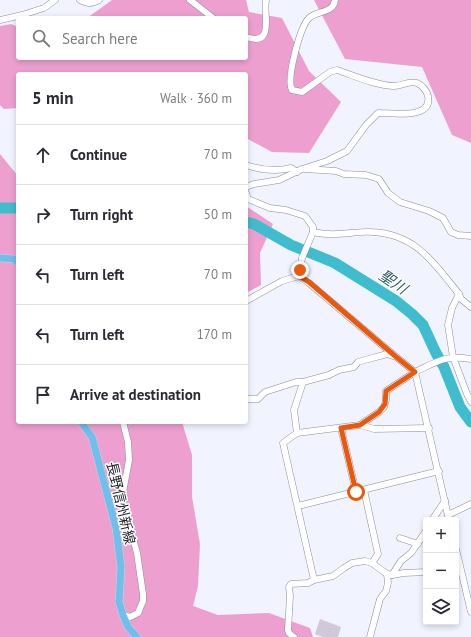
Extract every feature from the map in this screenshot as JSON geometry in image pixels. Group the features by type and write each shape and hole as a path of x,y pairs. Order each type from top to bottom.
{"main road":[{"path":"0,258 16,262"},
{"name":"長野信州新線","path":"83,424 92,437 116,528 121,567 119,602 128,627 137,637"}],"street":[{"path":"18,16 44,8 54,0"},
{"path":"80,0 92,4 99,0"},
{"path":"190,0 210,16"},
{"path":"248,37 257,39 264,36 266,29 264,8 266,0"},
{"path":"248,186 279,180 299,170 327,161 347,151 366,125 378,113 413,114 422,111 428,103 426,91 417,83 410,82 395,87 378,84 337,70 330,72 302,92 292,90 290,86 290,77 301,32 308,19 316,14 331,9 335,0"},
{"path":"0,20 16,16"},
{"path":"248,166 260,170 280,171 291,168 299,170 336,171 344,174 366,175 379,180 388,193 400,202 429,211 443,218 451,232 458,235 471,236"},
{"path":"248,199 270,208 286,210 305,216 313,227 313,232 302,258 299,276"},
{"path":"313,232 329,234 372,232 392,235 413,244 421,250 459,294 461,299 471,307"},
{"path":"248,300 282,281 299,276 309,282 415,372 449,517 471,504"},
{"path":"459,294 452,308 448,325 450,357 471,402"},
{"path":"248,399 258,400 265,392 296,382 303,382 329,375 339,370 354,367 358,362 387,354 395,356"},
{"path":"360,425 384,407 386,391 415,372 434,362 450,357 471,359"},
{"path":"297,433 294,410 303,382"},
{"path":"123,615 130,616 138,613 143,601 138,559 122,498 129,460 128,442 124,424"},
{"path":"314,580 283,443 297,433 360,425 374,429 429,428"},
{"path":"341,428 356,492"},
{"path":"298,506 439,471"},
{"path":"364,490 378,554 372,563"},
{"path":"434,517 445,502"},
{"path":"370,637 369,635 377,614 380,599 386,591 390,574 401,561 411,553 423,536"},
{"path":"400,538 418,544"},
{"path":"294,637 288,630 290,596 289,587 291,584 308,583 314,580 333,576 352,563 365,561 372,563 390,574 423,572"},
{"path":"459,572 471,612"}],"shaded area":[{"path":"112,0 246,0 249,12 282,18 309,71 341,102 309,153 272,152 248,139 248,72 16,72 16,108 4,109 0,105 0,26 11,24 16,26 16,60 248,60 248,16 90,16"},
{"path":"314,0 471,0 471,143 452,135 422,67 345,59"},
{"path":"0,154 16,174 16,424 183,424 192,455 192,497 200,544 198,586 193,606 218,615 269,613 310,628 313,637 0,637"},
{"path":"248,207 273,224 260,253 261,285 248,292"}],"building":[{"path":"320,619 341,627 338,637 323,637 315,634"}],"waterway":[{"name":"聖川","path":"0,208 16,208"},
{"name":"聖川","path":"248,222 254,224 291,245 335,263 396,301 412,314 423,325 444,367 460,407 471,422"}],"route":[{"path":"300,270 299,276 309,282 415,372 386,391 384,407 379,412 360,425 341,428 356,492"}]}
